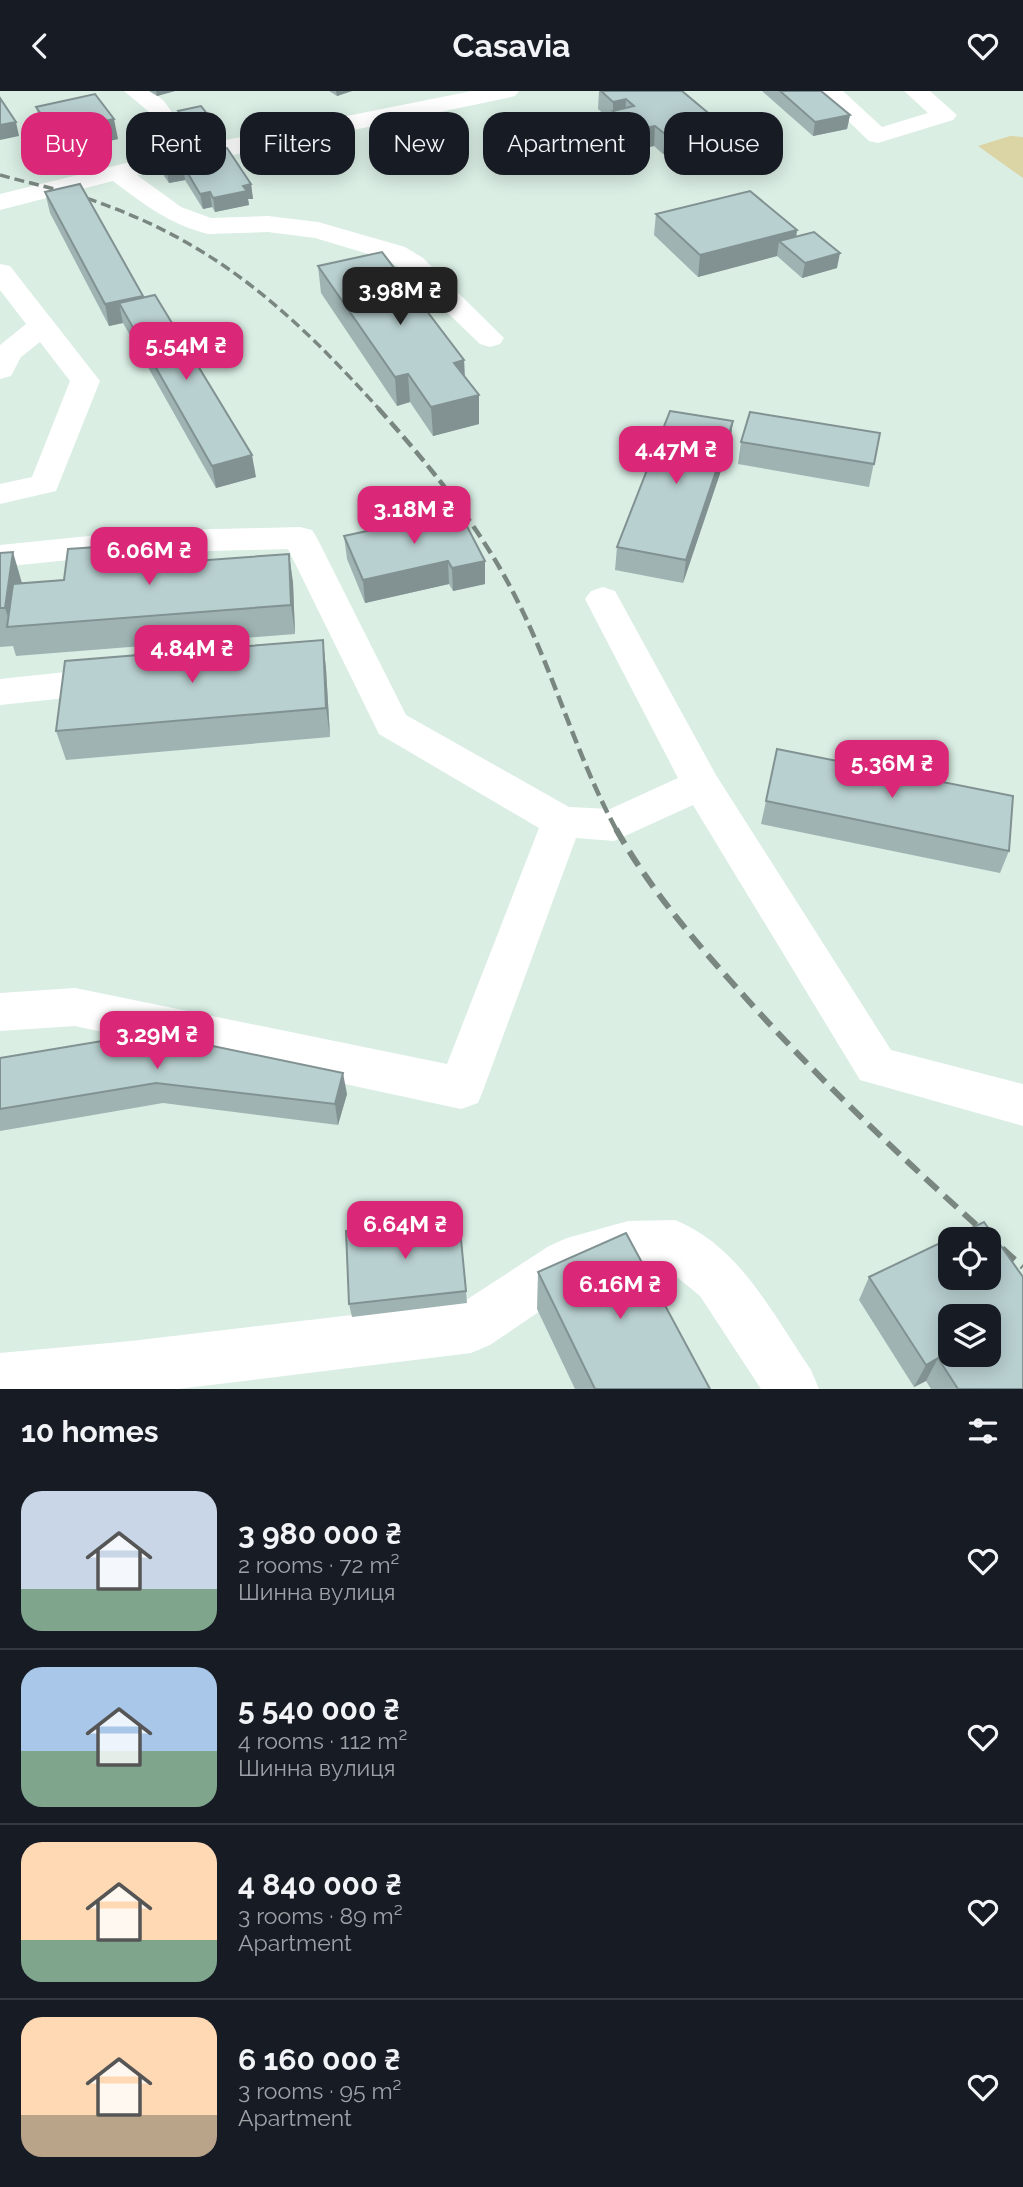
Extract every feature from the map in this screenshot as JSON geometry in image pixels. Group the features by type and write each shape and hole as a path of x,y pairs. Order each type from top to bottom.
{"street":[{"path":"136,91 160,112"},
{"path":"226,148 507,91"},
{"path":"829,91 878,136 945,115 916,91"},
{"path":"0,202 126,171"},
{"path":"118,173 172,213 208,226 268,224 318,230 395,253 413,264 490,338"},
{"path":"0,182 54,190"},
{"path":"0,272 85,381 45,484 0,494"},
{"path":"0,370 8,353 42,325"},
{"path":"0,556 138,542 300,538 392,724 562,822 614,825 701,785"},
{"path":"603,599 701,785 876,1066 1023,1105"},
{"path":"316,659 357,654"},
{"path":"0,692 151,676"},
{"path":"0,1012 75,1007 461,1088 562,822"},
{"path":"0,1380 157,1365 471,1327 567,1263 628,1245 675,1244 718,1278 792,1389"}],"shaded area":[{"path":"1010,136 1023,137 1023,178 978,146"}],"building":[{"path":"601,91 682,91 707,112 664,112 664,133 655,126 650,127 650,112 614,112 634,106 626,99 613,102"},
{"path":"780,91 821,91 850,115 815,122"},
{"path":"95,94 109,112 40,112 36,107"},
{"path":"0,98 16,122 0,125"},
{"path":"201,106 206,112 179,112"},
{"path":"226,148 240,168 240,175 245,175 251,184 243,186 247,191 213,198 210,192 200,194 189,175 226,175"},
{"path":"80,184 143,296 105,304 45,192"},
{"path":"750,191 797,230 700,255 656,214"},
{"path":"814,232 840,253 805,263 779,241"},
{"path":"382,252 464,360 454,363 479,395 431,407 408,374 395,377 318,266"},
{"path":"155,295 252,455 212,466 119,303"},
{"path":"670,411 733,421 686,560 617,547"},
{"path":"750,412 880,433 874,464 741,442"},
{"path":"459,511 485,561 452,568 448,561 363,580 344,536"},
{"path":"156,543 154,564 289,554 291,605 7,627 13,584 64,580 68,549"},
{"path":"13,552 5,608 0,608 0,553"},
{"path":"323,640 326,708 56,731 65,661"},
{"path":"777,749 1013,796 1009,851 766,801"},
{"path":"150,1033 343,1073 335,1104 156,1083 0,1109 0,1058"},
{"path":"459,1219 466,1291 349,1304 346,1231"},
{"path":"984,1222 988,1227 974,1227"},
{"path":"626,1233 710,1389 595,1389 538,1272"},
{"path":"938,1244 938,1290 1001,1290 1001,1246 1023,1277 1023,1389 958,1389 944,1367 1001,1367 1001,1304 938,1304 938,1358 926,1365 869,1277"}],"railway":[{"path":"0,175 95,201 150,223 188,243 257,290 289,317 379,409"},
{"path":"378,408 453,498 501,570 542,654 589,773 617,831"},
{"path":"616,829 644,874 676,917 778,1033 880,1136 1023,1267"}]}
